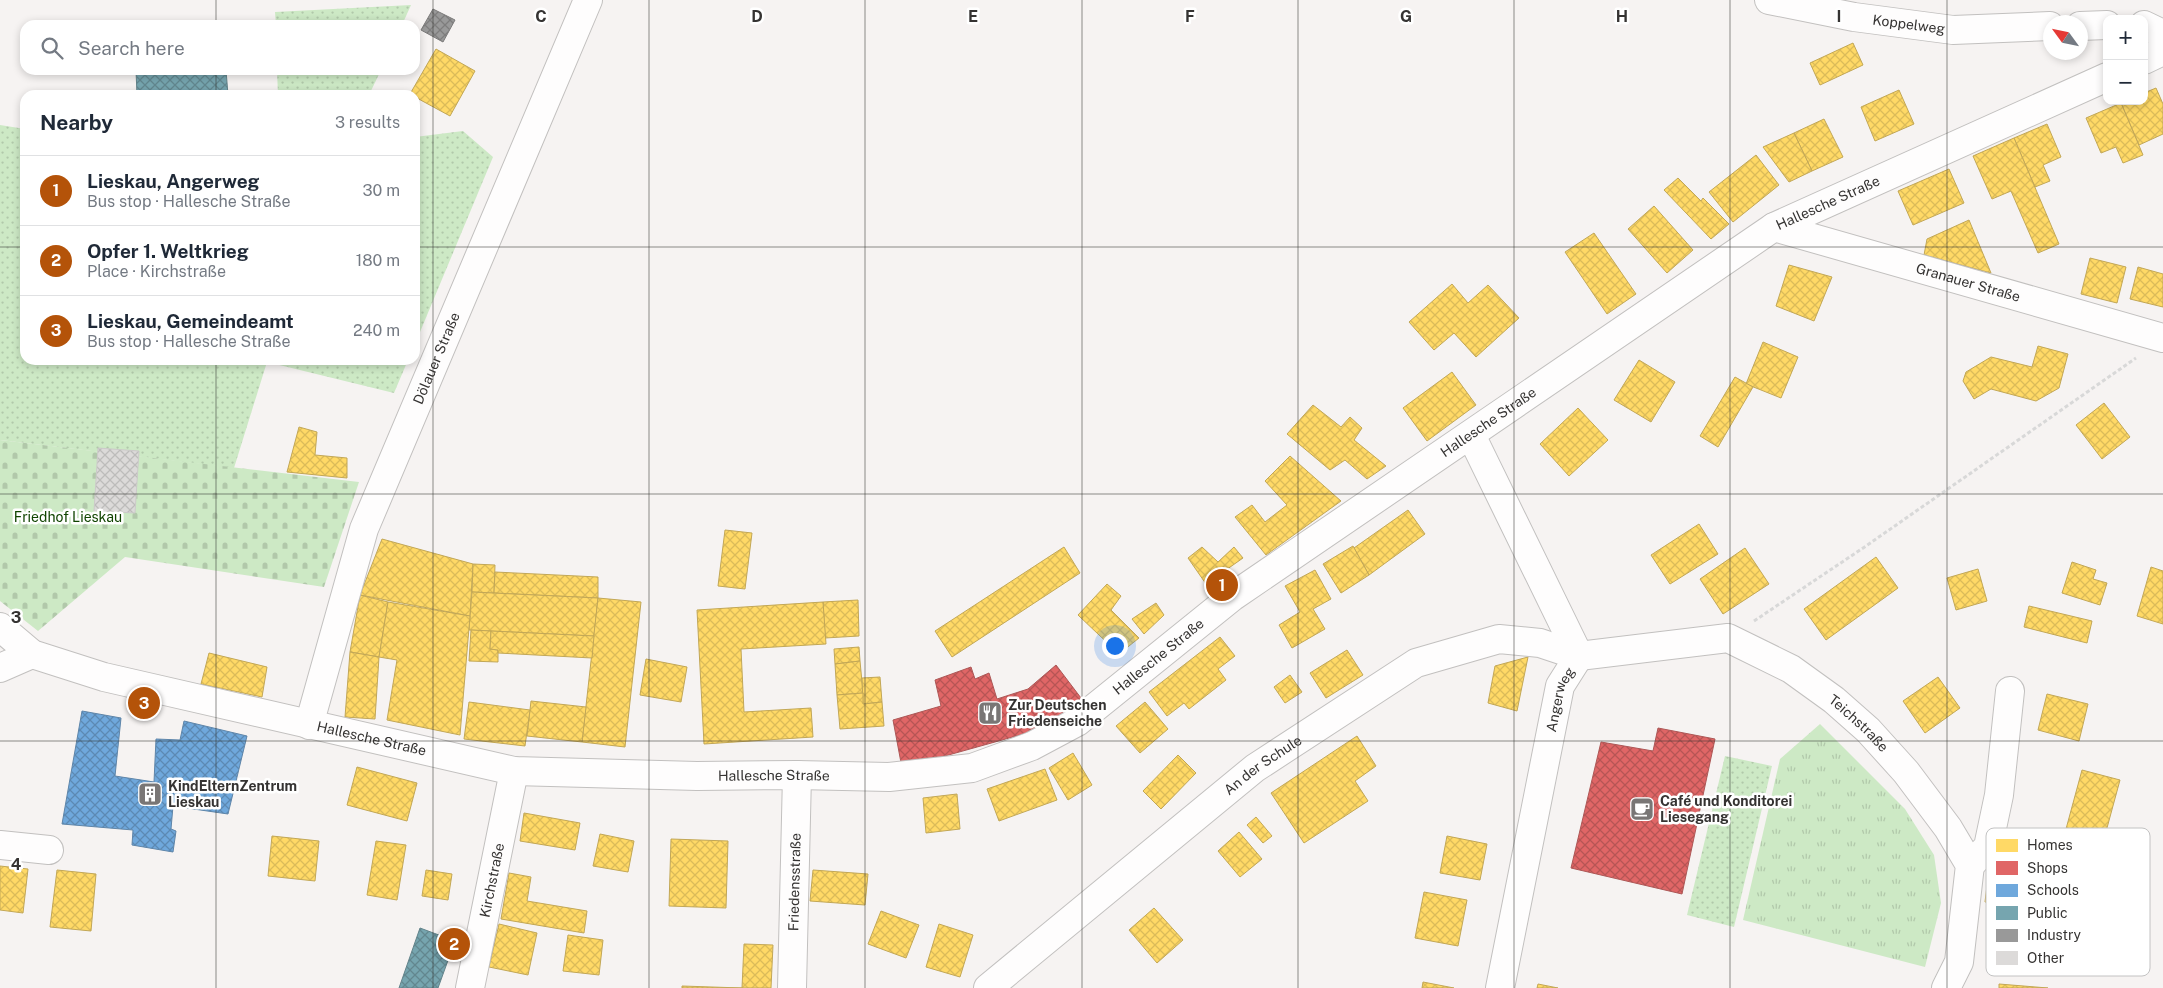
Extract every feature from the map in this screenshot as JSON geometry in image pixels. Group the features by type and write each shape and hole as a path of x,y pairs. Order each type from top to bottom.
{"street":[{"name":"Dölauer Straße","path":"309,725 364,528 588,0"},
{"name":"Koppelweg","path":"1770,0 1854,17 1954,30 2043,26"},
{"path":"2088,26 2103,26"},
{"path":"2148,27 2163,34"},
{"path":"2148,58 2163,51"},
{"name":"Hallesche Straße","path":"0,627 32,654 104,677 514,771 697,776 797,775 889,778 972,768 1032,746 1077,722 1232,597 1774,227 2103,79"},
{"name":"Granauer Straße","path":"1774,227 2163,338"},
{"name":"Angerweg","path":"1471,435 1579,656 1560,686 1500,988"},
{"path":"1579,656 1728,638"},
{"name":"Teichstraße","path":"1728,638 1791,669 1834,700 1868,730 1906,772 1948,828 1970,865"},
{"name":"An der Schule","path":"988,988 1255,768 1416,663 1499,639 1540,643 1579,656"},
{"path":"0,668 32,654"},
{"path":"1992,828 2000,795 2010,691"},
{"name":"Kirchstraße","path":"470,988 514,771"},
{"name":"Friedensstraße","path":"792,988 797,775"},
{"path":"0,845 49,850"},
{"path":"1946,988 1959,962 1970,865 1986,849"}],"path":[{"path":"1728,638 1866,546 2139,356"}],"green space":[{"path":"411,5 404,20 276,20 275,12"},
{"path":"277,75 379,75 371,90 278,90"},
{"path":"0,125 20,128 20,365 266,365 234,468 0,440"},
{"path":"463,131 493,157 420,332 420,136"},
{"path":"279,365 406,365 394,393"},
{"name":"Friedhof Lieskau","path":"0,440 359,482 324,587 125,557 38,631 0,601"},
{"path":"1820,724 1905,809 1934,855 1941,903 1925,967 1743,920 1780,759"},
{"path":"1725,756 1772,766 1734,927 1687,915"}],"building: Homes":[{"path":"1853,43 1863,65 1820,85 1810,63"},
{"path":"436,49 475,71 450,116 420,100 420,90 412,90"},
{"path":"2156,88 2163,104 2163,134 2139,145 2122,105 2148,105 2148,91"},
{"path":"1899,90 1914,124 1875,141 1861,107"},
{"path":"2116,105 2122,105 2143,155 2123,163 2116,147 2101,153 2086,118"},
{"path":"1824,119 1843,157 1812,171 1794,133"},
{"path":"2047,124 2061,157 2043,165 2050,181 2035,187 2014,138"},
{"path":"1794,133 1812,171 1789,182 1763,147"},
{"path":"2014,138 2059,244 2038,253 2011,191 1992,199 1973,156"},
{"path":"1756,155 1779,185 1733,222 1709,192"},
{"path":"1949,169 1964,203 1913,225 1898,191"},
{"path":"1678,178 1701,201 1703,198 1729,224 1711,239 1664,190"},
{"path":"1654,206 1693,250 1667,273 1628,229"},
{"path":"1969,220 1991,273 1924,255 1927,239"},
{"path":"1594,233 1636,294 1607,314 1565,252"},
{"path":"2090,258 2126,267 2117,303 2081,294"},
{"path":"1789,265 1832,277 1814,321 1776,306"},
{"path":"2138,267 2163,274 2163,307 2130,299"},
{"path":"1452,284 1468,303 1488,285 1519,318 1476,357 1454,333 1434,350 1409,322"},
{"path":"1763,342 1798,357 1781,398 1746,384"},
{"path":"2038,346 2068,354 2059,388 2036,401 1991,389 1974,399 1963,381 1966,372 1991,357 2032,367"},
{"path":"1639,360 1675,382 1651,422 1614,400"},
{"path":"1452,372 1476,405 1427,441 1403,408"},
{"path":"1735,377 1753,387 1718,447 1700,436"},
{"path":"2104,403 2130,437 2102,459 2076,425"},
{"path":"1313,405 1341,427 1350,417 1362,428 1354,440 1386,466 1367,479 1345,460 1330,470 1287,434"},
{"path":"1578,408 1608,440 1569,476 1540,444"},
{"path":"299,427 317,432 315,455 347,458 347,478 287,472"},
{"path":"1290,456 1341,501 1266,555 1235,517 1252,505 1265,522 1287,505 1265,481"},
{"path":"1408,510 1425,534 1369,575 1354,548"},
{"path":"1699,524 1718,554 1670,584 1651,555"},
{"path":"725,530 752,533 745,589 718,586"},
{"path":"382,539 473,564 470,616 360,595"},
{"path":"1353,546 1369,575 1341,593 1323,564"},
{"path":"1064,547 1080,573 952,657 935,631"},
{"path":"1202,547 1218,562 1234,547 1243,558 1206,584 1188,558"},
{"path":"1745,548 1769,584 1723,614 1700,579"},
{"path":"1876,557 1898,588 1826,640 1804,609"},
{"path":"2072,562 2096,570 2093,579 2107,583 2100,605 2062,593"},
{"path":"473,564 495,565 494,593 472,592"},
{"path":"2151,567 2163,571 2163,624 2137,616"},
{"path":"1978,569 1987,601 1956,610 1947,578"},
{"path":"1315,570 1331,599 1313,609 1325,629 1292,648 1279,625 1300,612 1285,586"},
{"path":"495,572 598,577 598,598 494,593"},
{"path":"1107,584 1121,596 1111,610 1139,638 1119,654 1078,615"},
{"path":"472,592 598,598 594,636 469,630"},
{"path":"360,595 388,602 379,657 350,652"},
{"path":"598,598 641,602 625,747 582,742"},
{"path":"858,600 859,636 825,638 823,602"},
{"path":"388,602 470,616 460,735 387,720 397,660 379,657"},
{"path":"823,602 826,644 741,649 744,712 811,708 813,737 704,744 697,610"},
{"path":"1156,603 1164,615 1144,634 1132,619"},
{"path":"2029,606 2092,621 2087,643 2024,627"},
{"path":"471,630 491,631 490,649 498,650 498,662 469,661"},
{"path":"491,631 594,636 592,658 498,653 498,650 490,649"},
{"path":"1220,637 1235,656 1218,669 1226,680 1189,709 1184,703 1167,716 1149,692"},
{"path":"859,647 860,661 835,664 834,649"},
{"path":"1347,650 1363,675 1326,698 1310,673"},
{"path":"350,652 379,657 375,719 345,717"},
{"path":"209,653 267,667 262,697 201,684"},
{"path":"1528,657 1517,711 1488,703 1495,666"},
{"path":"646,659 687,667 681,702 640,695"},
{"path":"860,661 863,693 837,695 835,664"},
{"path":"1290,675 1302,692 1285,703 1274,687"},
{"path":"880,677 882,702 863,704 862,678"},
{"path":"1938,677 1960,708 1925,733 1903,701"},
{"path":"863,693 863,704 882,702 884,726 840,729 837,695"},
{"path":"2047,694 2088,704 2079,741 2038,730"},
{"path":"531,701 586,707 582,742 527,736"},
{"path":"469,702 530,710 525,746 464,739"},
{"path":"1145,702 1168,729 1140,753 1116,726"},
{"path":"1357,736 1376,766 1355,781 1368,801 1304,843 1271,793"},
{"path":"1073,753 1092,785 1068,800 1049,768"},
{"path":"1178,755 1196,773 1161,809 1143,791"},
{"path":"357,767 417,783 407,821 347,805"},
{"path":"1045,769 1057,800 999,821 987,789"},
{"path":"2082,770 2120,780 2107,828 2066,828"},
{"path":"957,794 960,829 926,833 923,798"},
{"path":"524,813 580,823 575,850 520,841"},
{"path":"1256,817 1272,836 1263,843 1247,825"},
{"path":"1239,832 1262,859 1240,877 1218,851"},
{"path":"600,834 634,841 628,872 593,866"},
{"path":"272,836 319,841 315,881 268,876"},
{"path":"1447,836 1487,844 1480,880 1440,873"},
{"path":"671,839 728,841 726,908 669,906"},
{"path":"376,841 406,845 397,900 367,895"},
{"path":"0,866 28,869 23,913 0,910"},
{"path":"57,870 96,874 91,931 50,927"},
{"path":"426,870 452,874 448,900 422,896"},
{"path":"813,870 868,874 865,905 810,901"},
{"path":"509,873 531,877 527,901 587,911 584,933 501,919"},
{"path":"1424,892 1467,900 1458,946 1415,938"},
{"path":"1154,908 1183,940 1157,963 1129,930"},
{"path":"881,911 919,925 906,958 868,944"},
{"path":"499,924 537,933 528,975 489,967"},
{"path":"939,924 973,935 960,977 926,967"},
{"path":"568,935 603,940 599,975 563,971"},
{"path":"744,944 773,945 771,988 742,988"},
{"path":"1423,982 1454,988 1422,988"},
{"path":"1538,984 1558,988 1537,988"},
{"path":"1999,984 2048,988 1999,988"},
{"path":"682,986 742,988 682,988"}],"building: Shops":[{"name":"Zur Deutschen Friedenseiche","path":"1056,665 1081,698 1045,728 902,768 893,720 941,706 935,680 971,667 975,679 989,673 997,699 1028,689"},
{"name":"Café und Konditorei Liesegang","path":"1658,728 1715,739 1682,894 1571,868 1601,742 1653,751"}],"building: Schools":[{"name":"KindElternZentrum Lieskau","path":"82,711 121,718 115,776 154,782 156,739 180,740 184,721 247,736 228,814 173,806 171,829 176,831 173,852 132,845 133,830 62,824"}],"building: Public":[{"path":"136,75 226,75 228,90 137,90"},
{"path":"420,928 455,941 438,988 399,988"}],"building: Industry":[{"path":"433,9 455,20 443,42 421,30"}],"building: Other":[{"path":"98,448 139,451 135,513 94,511"}],"place":[{"name":"Lieskau, Angerweg","path":"1222,585"},
{"name":"Lieskau, Gemeindeamt","path":"144,703"},
{"name":"Zur Deutschen Friedenseiche","path":"990,713"},
{"name":"KindElternZentrum Lieskau","path":"150,794"},
{"name":"Café und Konditorei Liesegang","path":"1642,809"},
{"name":"Opfer 1. Weltkrieg","path":"454,944"}]}
